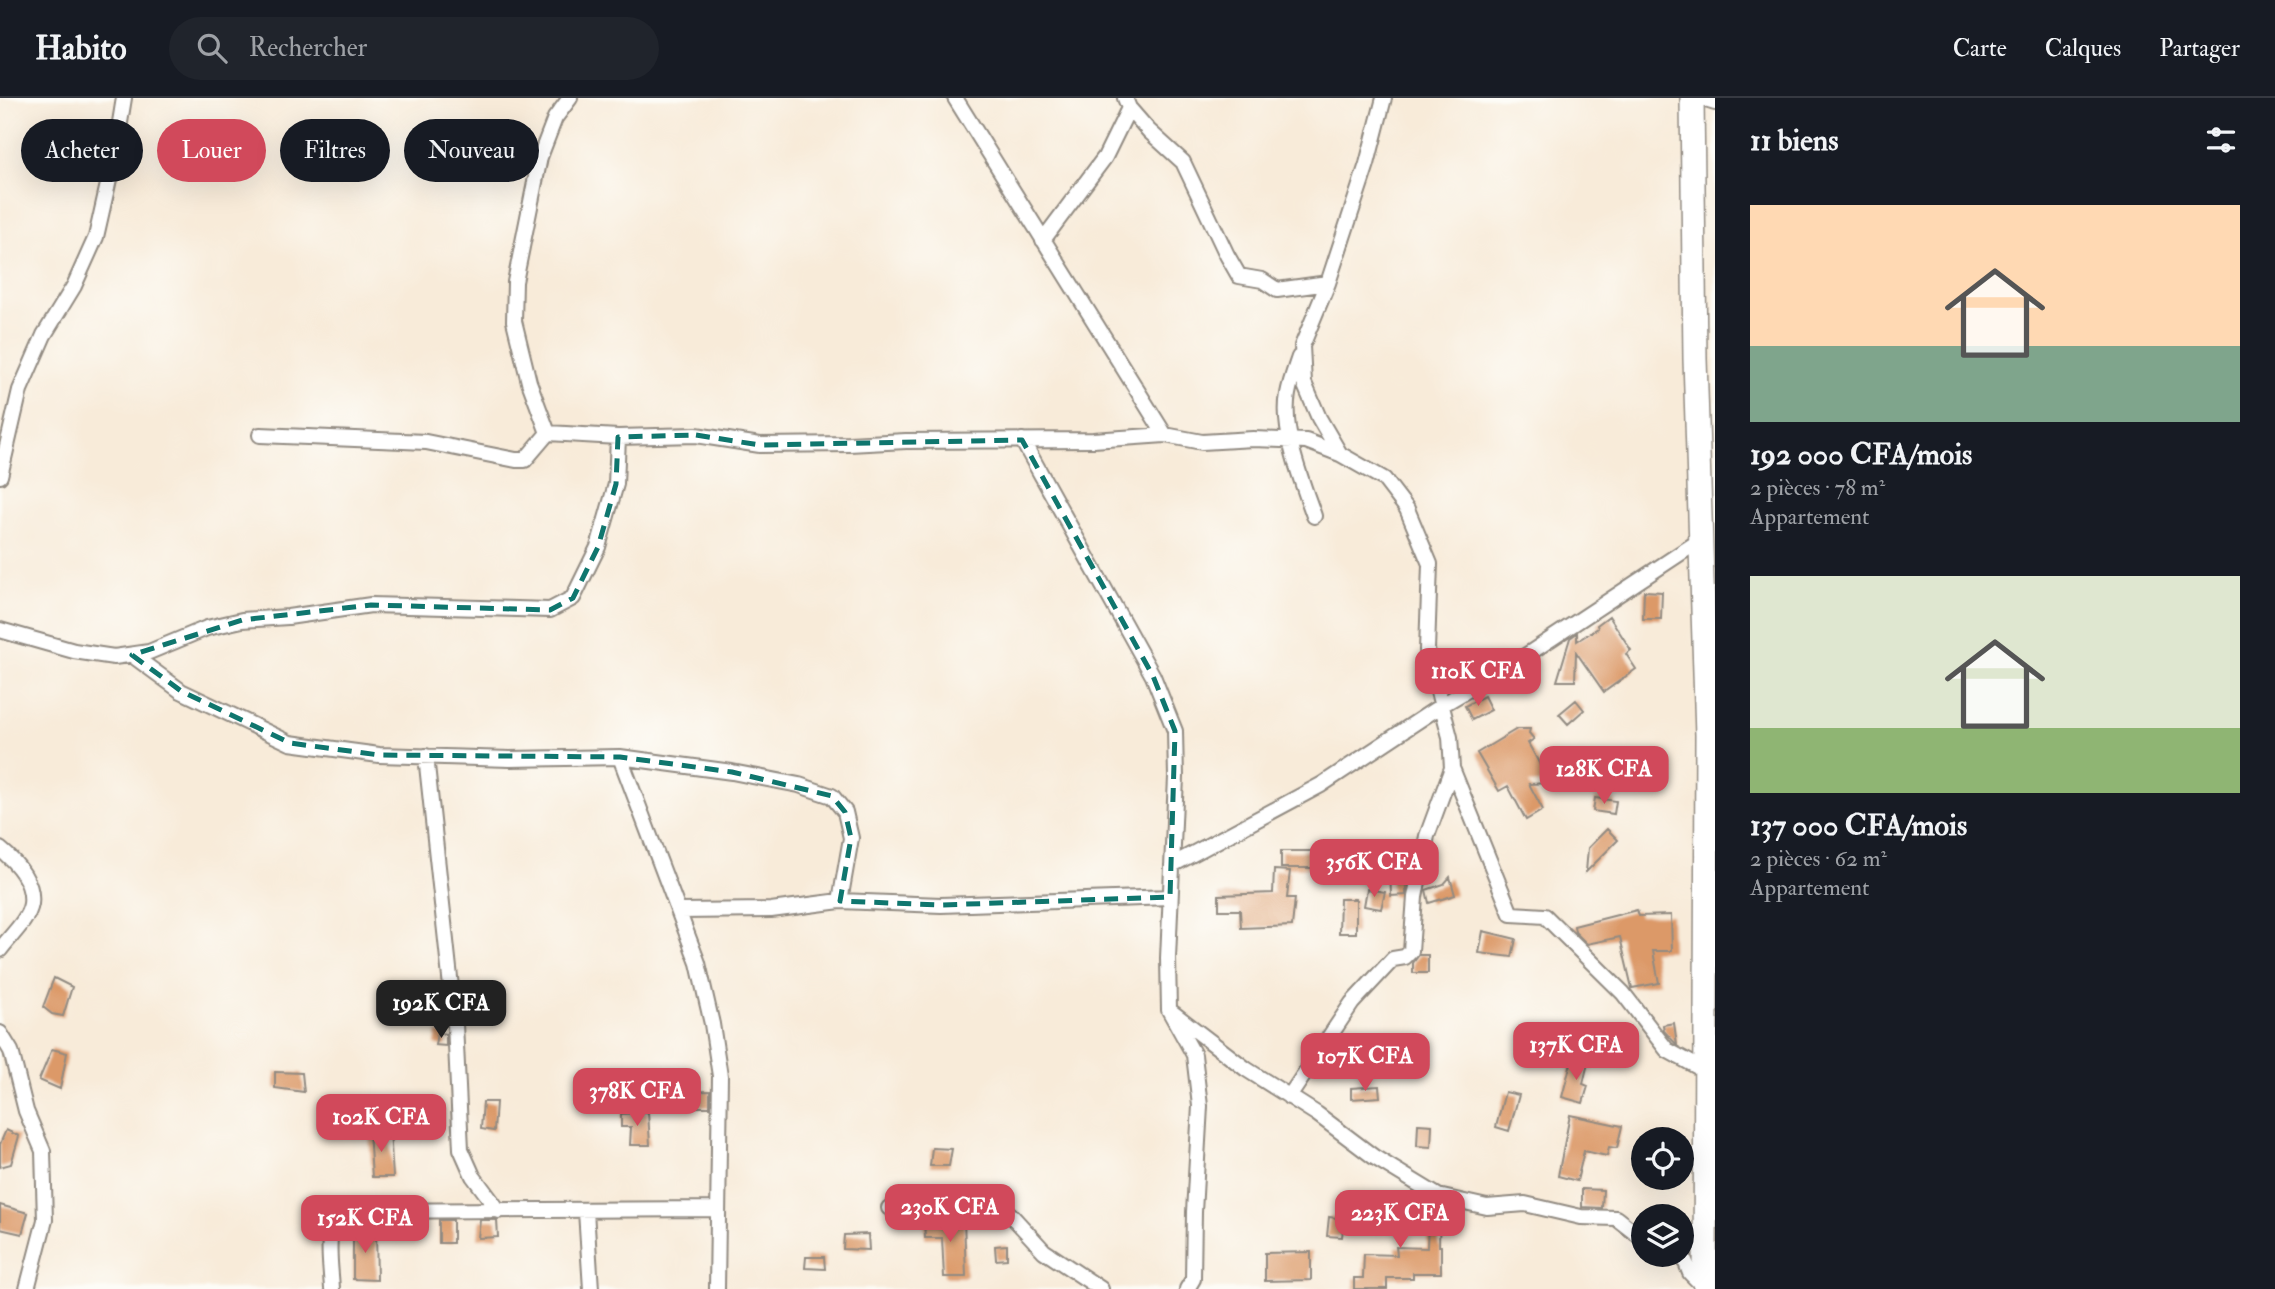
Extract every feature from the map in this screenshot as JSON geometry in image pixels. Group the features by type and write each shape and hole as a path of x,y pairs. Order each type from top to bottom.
{"main road":[{"path":"1692,98 1706,419 1699,541 1711,736 1705,820 1711,886 1707,1072 1710,1114 1705,1288"}],"street":[{"path":"0,476 20,390 44,335 74,286 96,237 124,98"},
{"path":"548,433 529,382 514,321 515,282 540,157 555,118 570,98"},
{"path":"954,98 1166,436"},
{"path":"1314,516 1301,481 1292,440 1287,396 1302,346 1328,283 1367,164 1384,98"},
{"path":"1699,98 1715,103"},
{"path":"1043,240 1105,157 1127,103 1149,131 1183,162 1239,276 1262,280 1277,290 1328,283"},
{"path":"1302,346 1304,383 1319,418 1340,454"},
{"path":"260,435 426,442 525,460 548,433"},
{"path":"548,433 618,437 696,435 760,445 1093,440 1166,436 1202,442 1253,439 1306,441 1340,454 1384,479 1407,509 1430,564 1427,650 1450,737 1452,768 1511,914 1545,916 1623,993 1667,1051 1707,1072"},
{"path":"0,630 74,651 114,657 149,652 207,628 242,620 288,617 371,605 551,610 573,598 598,547 616,484 618,437"},
{"path":"1021,440 1153,676 1175,731 1169,1010 1194,1055 1200,1106 1193,1279 1187,1289"},
{"path":"1172,865 1321,785 1442,705 1522,658 1699,541"},
{"path":"132,654 181,691 230,712 290,743 379,755 510,759 620,757 732,772 799,785 832,796 845,812 851,838 840,901"},
{"path":"426,756 455,1024 461,1149 473,1176 499,1211"},
{"path":"620,757 698,962 720,1076 717,1289"},
{"path":"1289,1097 1352,1003 1393,959 1405,957 1411,951 1415,897 1424,846 1452,768"},
{"path":"0,849 14,860 24,873 31,904 25,918 0,950"},
{"path":"679,911 771,910 840,901 940,905 1170,897"},
{"path":"1169,1010 1247,1069 1317,1114 1374,1157 1438,1196 1488,1207 1525,1205 1581,1217 1616,1218 1631,1230"},
{"path":"0,1033 11,1051 26,1111 43,1151 45,1220 27,1289"},
{"path":"890,1208 989,1205 1010,1214 1044,1251 1101,1289"},
{"path":"332,1289 330,1238 333,1221 339,1213 348,1211 717,1209"},
{"path":"586,1211 591,1289"},
{"path":"1688,1267 1705,1288"}],"highlighted area":[{"path":"696,435 760,445 1022,440 1153,676 1175,731 1170,897 941,905 840,901 851,838 845,812 832,796 732,772 620,757 379,755 290,743 181,691 132,655 242,620 371,605 550,610 573,598 598,547 616,484 618,437"}],"building":[{"path":"1644,591 1662,592 1661,619 1643,619"},
{"path":"1609,616 1631,650 1626,654 1636,669 1604,692 1576,652 1575,681 1557,681 1570,638 1577,633 1577,641 1598,628 1597,625"},
{"path":"1484,696 1491,710 1472,720 1465,706"},
{"path":"1576,700 1584,710 1568,724 1559,714"},
{"path":"1517,729 1530,729 1529,733 1534,739 1528,743 1550,783 1529,784 1543,810 1526,820 1508,786 1499,791 1477,753"},
{"path":"1595,798 1616,801 1614,814 1593,811"},
{"path":"1607,829 1618,840 1586,872 1588,848"},
{"path":"1281,851 1318,851 1318,868 1281,868"},
{"path":"1390,868 1407,868 1406,895 1391,896"},
{"path":"1274,870 1290,871 1287,898 1295,898 1292,926 1241,928 1240,910 1219,910 1219,895 1273,893"},
{"path":"1450,877 1455,895 1429,903 1426,890 1444,884"},
{"path":"1367,889 1385,892 1381,909 1364,906"},
{"path":"1340,899 1356,899 1356,933 1339,933"},
{"path":"1637,910 1639,916 1671,915 1672,951 1653,951 1659,983 1632,988 1620,937 1587,944 1575,932 1574,926"},
{"path":"1483,931 1516,939 1512,957 1479,953"},
{"path":"1419,955 1428,955 1428,973 1413,973 1413,963"},
{"path":"54,978 72,987 63,1016 52,1014 43,1007"},
{"path":"1674,1023 1677,1045 1664,1031 1663,1025"},
{"path":"437,1033 446,1034 446,1046 435,1045"},
{"path":"52,1049 67,1053 60,1089 39,1080"},
{"path":"1572,1059 1588,1063 1583,1084 1588,1086 1583,1103 1562,1097"},
{"path":"275,1072 302,1073 304,1092 275,1088"},
{"path":"1379,1086 1380,1097 1351,1099 1351,1088"},
{"path":"710,1091 710,1107 684,1107 687,1092"},
{"path":"1505,1092 1519,1095 1509,1131 1496,1127"},
{"path":"483,1102 496,1102 494,1131 481,1129"},
{"path":"416,1110 436,1110 437,1128 415,1127"},
{"path":"648,1112 650,1145 630,1145 631,1127 621,1127 621,1114"},
{"path":"1570,1115 1622,1126 1617,1148 1609,1147 1607,1156 1584,1151 1577,1181 1558,1176"},
{"path":"1418,1124 1432,1125 1431,1147 1417,1146"},
{"path":"6,1130 19,1136 11,1164 0,1167 0,1144"},
{"path":"390,1130 393,1177 372,1177 369,1131"},
{"path":"932,1148 952,1149 949,1166 930,1166"},
{"path":"1582,1189 1603,1190 1602,1208 1582,1207"},
{"path":"0,1205 28,1213 22,1234 0,1229"},
{"path":"1354,1210 1440,1211 1441,1273 1413,1273 1413,1278 1387,1278 1387,1289 1354,1289 1354,1278 1363,1278 1364,1254 1397,1255 1396,1247 1427,1248 1428,1224 1353,1222"},
{"path":"1329,1217 1344,1219 1342,1237 1327,1236"},
{"path":"964,1218 966,1277 944,1277 942,1238 925,1238 924,1219"},
{"path":"439,1220 453,1220 453,1243 439,1243"},
{"path":"480,1220 497,1220 498,1237 478,1238"},
{"path":"353,1229 376,1231 377,1280 353,1279"},
{"path":"868,1234 869,1250 843,1249 844,1235"},
{"path":"1007,1245 1007,1259 996,1260 995,1246"},
{"path":"1311,1252 1311,1280 1265,1281 1265,1253"},
{"path":"806,1257 824,1257 825,1269 805,1268"}]}
